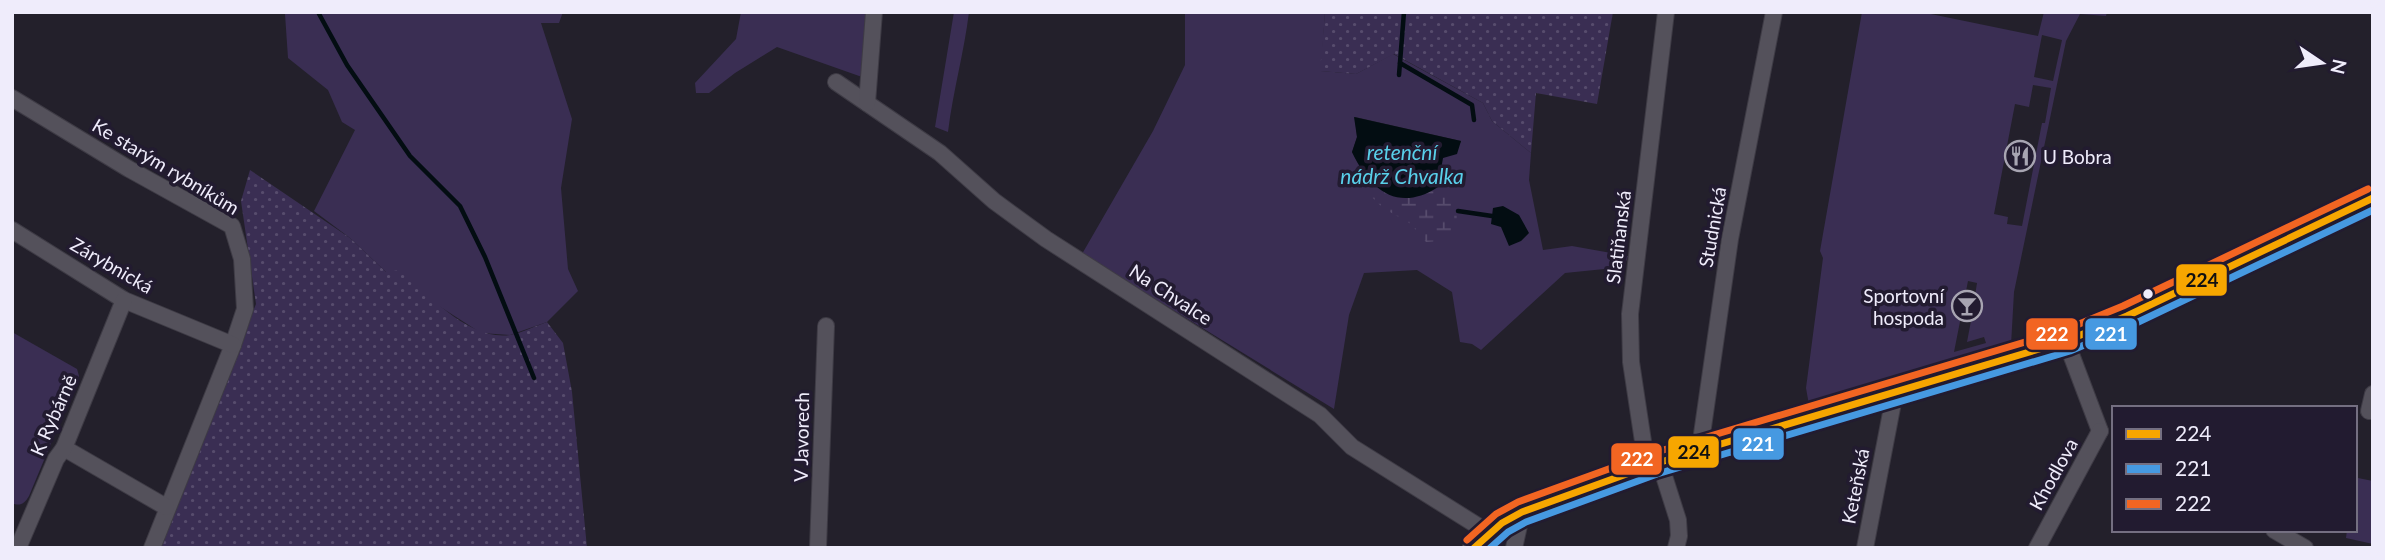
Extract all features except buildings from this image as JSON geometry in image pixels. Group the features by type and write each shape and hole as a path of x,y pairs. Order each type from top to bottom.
{"street":[{"path":"867,103 874,12"},
{"name":"Slatiňanská","path":"1666,12 1630,314 1630,362 1644,448 1664,476 1678,520 1679,536 1676,548"},
{"name":"Studnická","path":"1702,449 1702,433 1730,239 1774,12"},
{"name":"Na Chvalce","path":"836,82 940,153 994,201 1046,239 1320,415 1352,447 1482,540"},
{"name":"Ke starým rybníkům","path":"12,98 129,169 232,226 242,259 245,309 233,345"},
{"path":"1482,540 1522,512 1654,464 2066,341 2127,316 2373,198"},
{"name":"Zárybnická","path":"12,230 124,300 233,345"},
{"name":"K Rybárně","path":"18,548 56,459 64,447 124,300"},
{"name":"V Javorech","path":"818,548 826,327"},
{"name":"Khodlova","path":"2037,548 2107,435 2066,341"},
{"path":"152,548 233,345"},
{"name":"Keteňská","path":"1865,548 1895,392"},
{"path":"2373,394 2369,411 2373,411"},
{"path":"64,447 166,508"},
{"path":"1514,548 1522,512"},
{"path":"2277,532 2305,548"}],"green space":[{"path":"281,12 563,12 559,23 541,23 572,119 561,188 568,269 578,291 547,322 510,335 481,333 386,272 350,238 314,211 355,130 342,122 328,90 288,58 285,14"},
{"path":"741,12 868,12 862,77 777,47 709,93 696,93 695,83 736,39"},
{"path":"954,12 969,12 948,132 935,127"},
{"path":"1185,12 1325,12 1321,71 1356,74 1393,54 1483,103 1492,121 1531,153 1529,180 1543,250 1572,246 1628,256 1624,267 1565,273 1481,350 1472,344 1460,342 1452,292 1417,270 1364,273 1349,315 1334,409 1082,254 1153,131 1185,65","holes":["1355,117 1461,141 1443,158 1389,196 1368,177 1352,152 1357,137"]},
{"path":"1325,12 1613,12 1597,104 1536,93 1531,153 1492,121 1483,103 1394,54 1356,74 1320,71"},
{"path":"1862,12 1921,12 2038,36 2044,12 2107,12 2106,16 2080,14 2066,41 2014,292 2011,345 1809,405 1806,388 1823,258 1820,251","holes":["2042,35 2062,40 2053,81 2034,77","2033,85 2051,88 2022,226 2007,224 2008,217 1994,214 2015,104 2029,107","1968,281 1977,283 1974,302 1976,305 1967,342 1984,337 1986,343 1954,352"]},
{"path":"250,170 350,238 386,272 400,270 465,324 495,335 510,335 547,322 563,343 572,392 587,548 161,548 256,304 241,201"},
{"path":"1366,173 1382,189 1399,197 1417,197 1438,187 1451,189 1457,215 1452,240 1426,242 1411,224 1383,208 1371,196"},
{"path":"12,332 77,369 79,376 29,496 17,505 12,503"},
{"path":"2358,478 2373,481 2373,544 2346,538 2347,532 2357,532"}],"water":[{"name":"retenční nádrž Chvalka","path":"1354,117 1461,141 1457,154 1443,158 1438,187 1424,195 1398,197 1377,187 1359,165 1352,152 1357,137"},
{"path":"1503,206 1519,215 1529,233 1521,241 1509,246 1501,227 1491,224 1493,208"}],"waterway":[{"path":"318,12 347,65 410,156 460,206 485,257 534,378"},
{"path":"1399,75 1404,12"},
{"path":"1400,63 1472,105 1474,120"},
{"path":"1458,211 1492,216"}],"transit line":[{"name":"222","path":"1467,540 1496,514 1518,502 1650,454 2062,331 2123,306 2368,189"},
{"name":"224","path":"1474,548 1502,523 1522,512 1654,464 2066,341 2127,316 2373,198"},
{"name":"221","path":"1490,548 1508,532 1526,522 1657,474 2070,351 2132,325 2373,210"}],"place":[{"name":"U Bobra","path":"2020,156"},
{"name":"Sportovní hospoda","path":"1967,306"}]}
